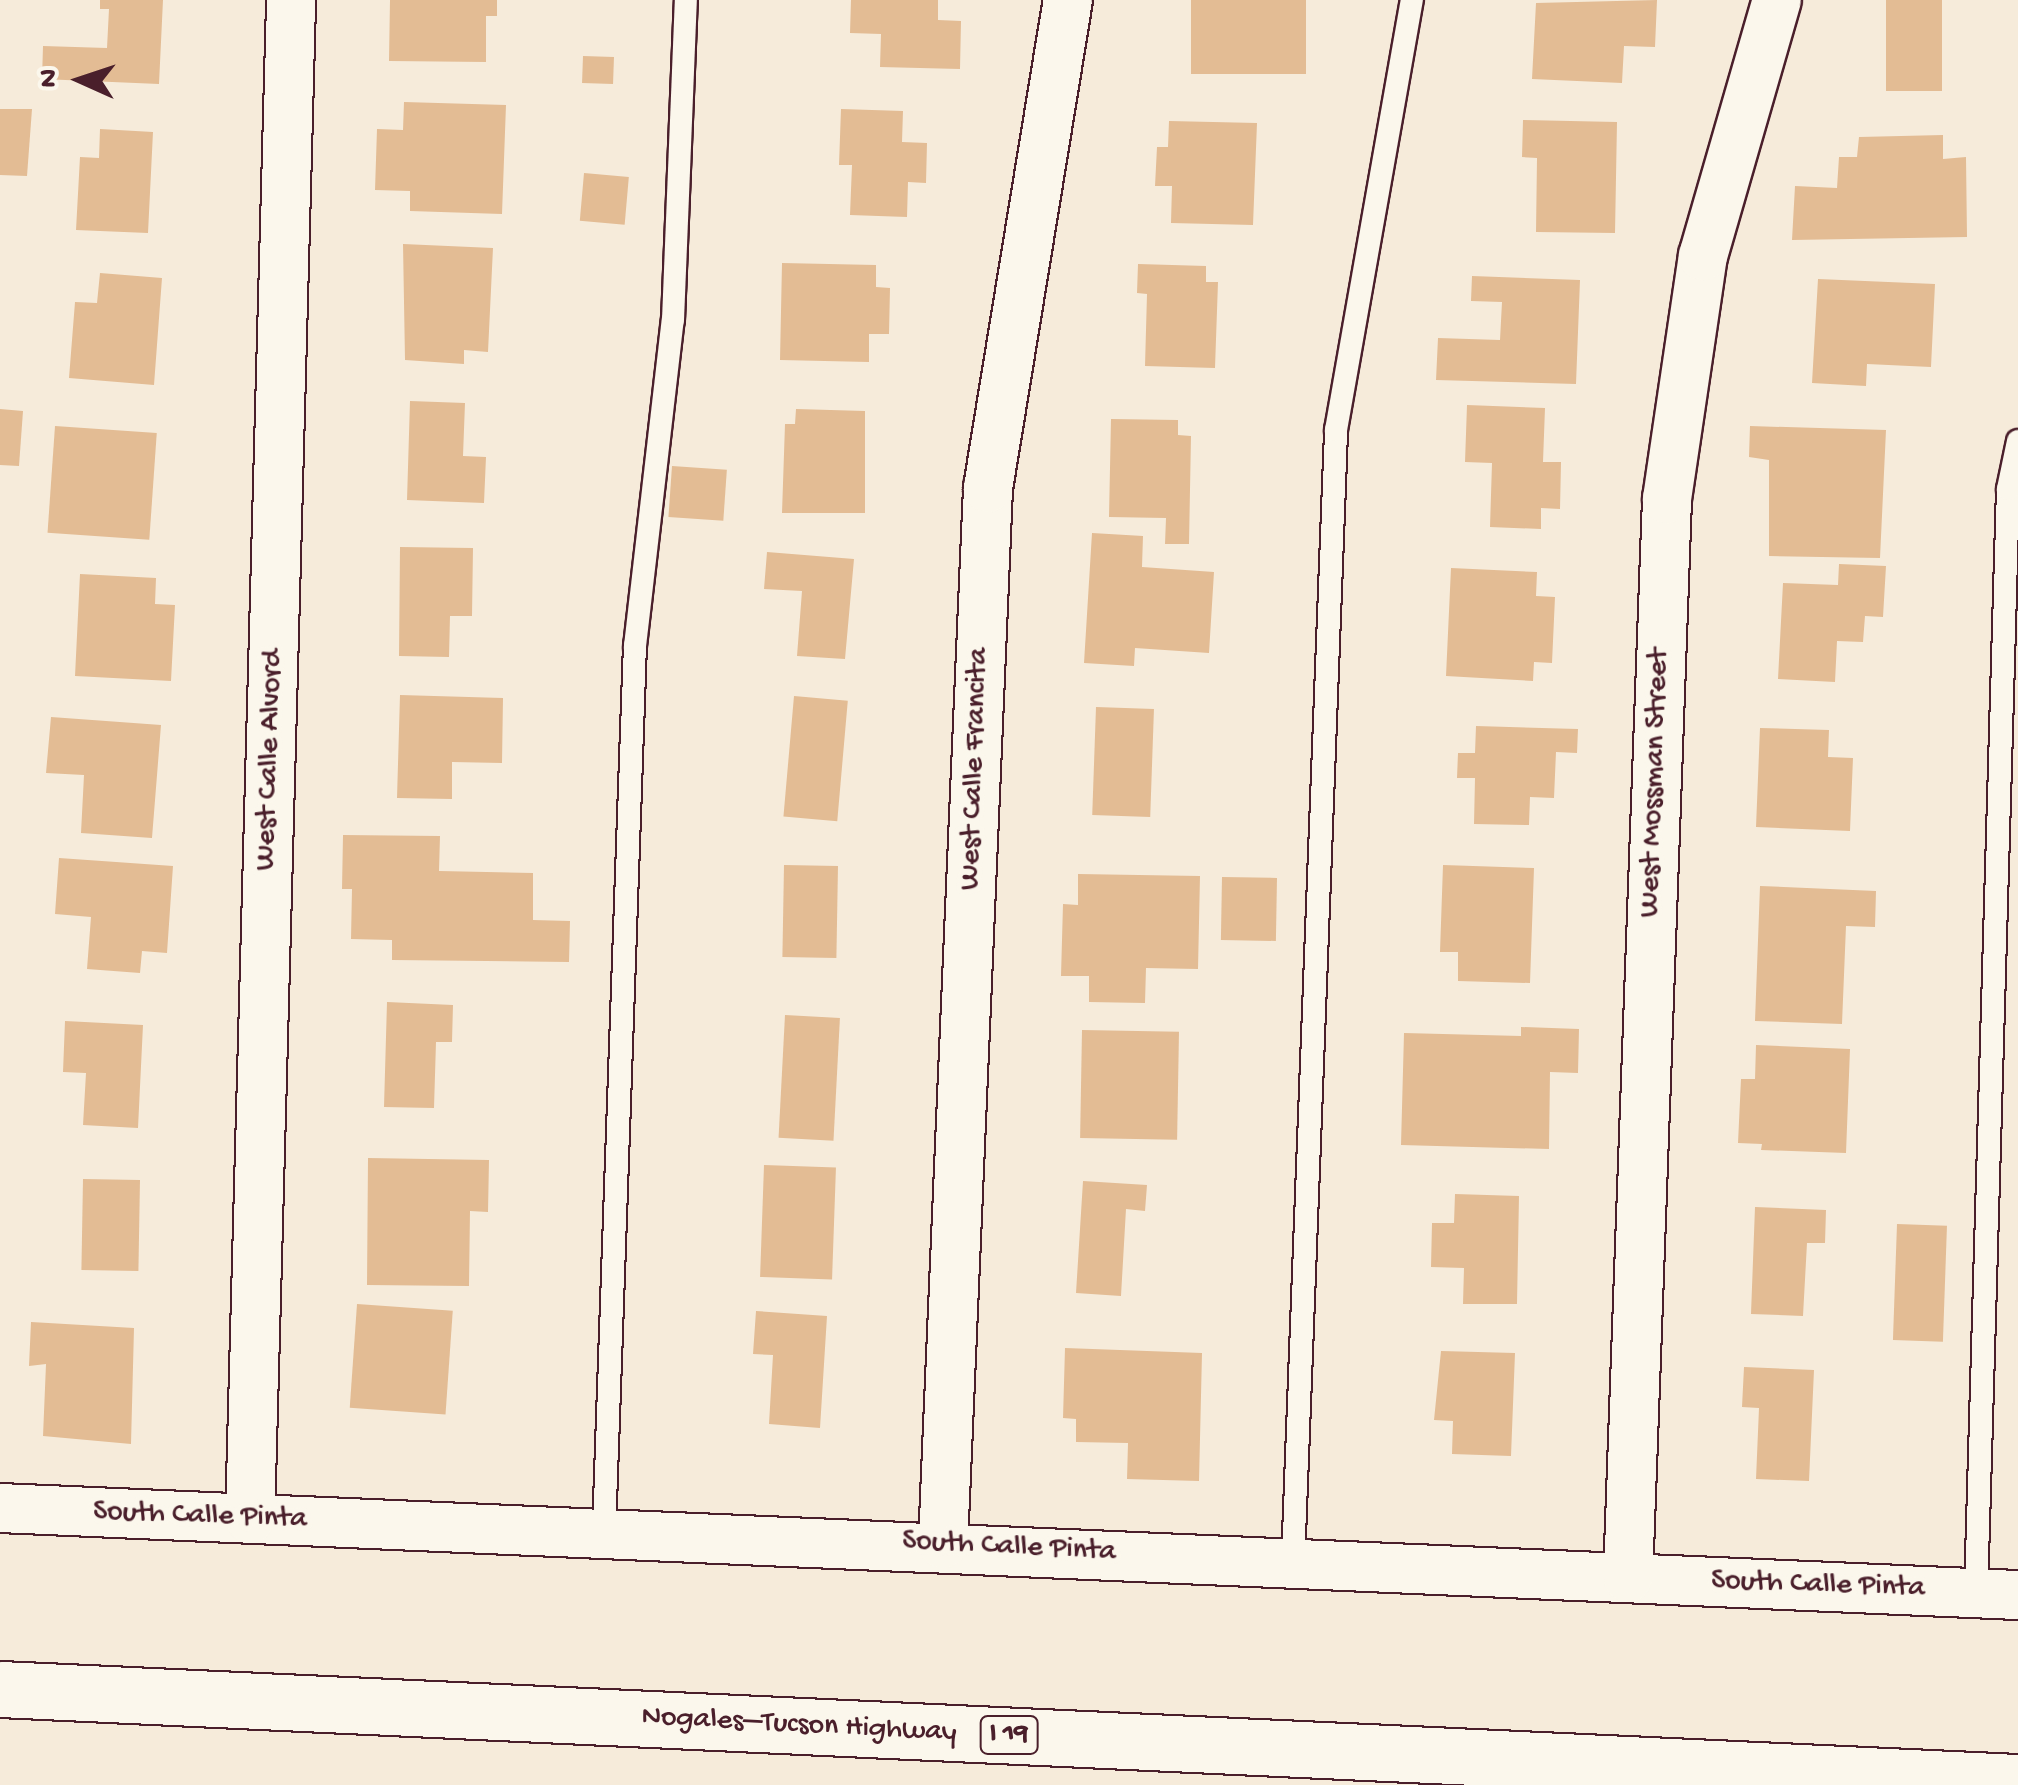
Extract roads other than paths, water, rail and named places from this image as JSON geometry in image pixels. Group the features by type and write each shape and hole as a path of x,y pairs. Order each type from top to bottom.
{"highway":[{"name":"Nogales–Tucson Highway","path":"0,1689 2018,1782"}],"street":[{"name":"West Calle Alvord","path":"250,1519 291,0"},
{"name":"West Calle Francita","path":"943,1544 988,488 1068,0"},
{"name":"West Mossman Street","path":"1628,1578 1666,499 1704,256 1777,0"},
{"name":"South Calle Pinta","path":"0,1508 943,1544 1997,1594"}],"lane":[{"path":"604,1532 635,646 673,320 686,0"},
{"path":"1293,1562 1336,430 1412,0"},
{"path":"1997,1594 2007,528 2018,441"}]}
